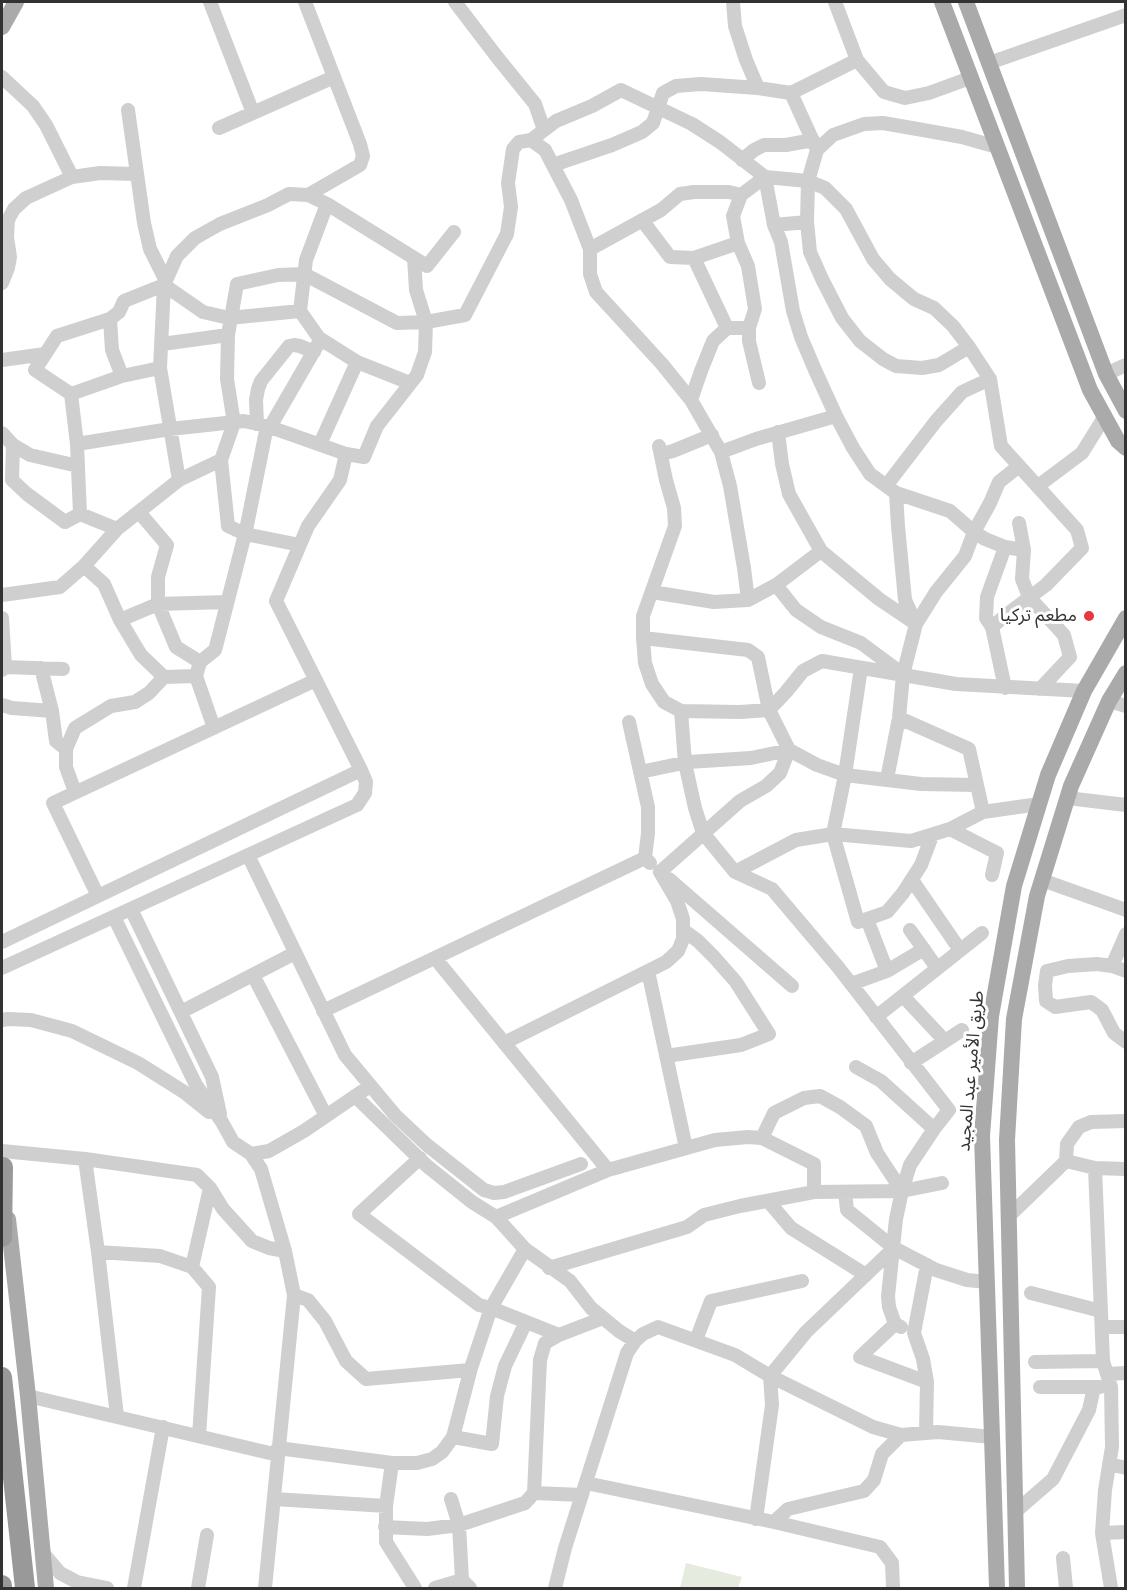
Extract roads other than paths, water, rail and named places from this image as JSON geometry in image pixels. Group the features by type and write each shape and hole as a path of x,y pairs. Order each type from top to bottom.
{"highway":[{"path":"2,1158 2,1237"},
{"path":"2,1377 25,1588"}],"main road":[{"path":"2,27 16,2"},
{"path":"942,2 1090,390 1118,441 1125,448"},
{"path":"966,2 1106,374 1125,411"},
{"name":"طريق الأمير عبد المجيد","path":"997,1588 982,1136 992,1016 1014,886 1048,775 1084,691 1125,618"},
{"path":"1017,1588 1007,1140 1014,1019 1037,896 1067,798 1071,786 1117,703 1125,673"},
{"path":"2,1158 46,1588"},
{"path":"996,1561 1017,1560"}],"street":[{"path":"210,2 253,113"},
{"path":"305,2 363,156 360,165 308,195"},
{"path":"455,2 535,104 544,130"},
{"path":"734,2 735,26 758,88"},
{"path":"835,2 857,60 884,92 904,98 929,93 970,78"},
{"path":"989,63 1125,15"},
{"path":"553,165 642,132 652,123 663,93 676,86 701,84 791,93 857,60"},
{"path":"219,128 334,76"},
{"path":"2,77 33,106 46,125 72,177"},
{"path":"300,545 245,534 228,526 222,460 234,423 227,379 228,335 237,284 278,275 304,274 397,323 426,322 465,315 507,234 510,207 508,183 513,149 519,142 531,140 556,122 621,90 692,124 720,142 765,177 808,182 825,188 846,209 873,259 891,279 914,299 934,308 953,326 969,347 990,379 1001,446 1077,530 1082,548 1046,585 992,627"},
{"path":"791,93 815,145 808,182 807,222 810,252 842,318 860,340 883,359 896,366 922,368 939,365 969,347"},
{"path":"128,110 144,224 150,249 165,283 203,312 230,318 300,311"},
{"path":"742,160 764,145 815,145 833,135 864,124 883,123 962,137 997,147"},
{"path":"531,140 545,150 571,200 590,249 591,274 596,292 662,364 690,400 722,452 730,486 748,600"},
{"path":"2,282 10,257 8,220 14,209 26,198 72,177 100,173 137,174"},
{"path":"759,383 749,341 749,328 755,309 748,266 738,243 733,216 741,195 765,177"},
{"path":"765,177 774,225 781,242 796,320 814,370 836,416 870,474 891,489 950,511 985,539 1005,547 1024,550"},
{"path":"590,249 661,210 680,194 729,192 741,195"},
{"path":"179,480 160,368 165,283 177,256 195,238 220,224 289,194 308,195 327,204 427,266 454,232"},
{"path":"317,346 300,311 306,260 327,204"},
{"path":"642,220 670,257 694,258 738,243"},
{"path":"774,225 807,222"},
{"path":"77,444 170,429 244,422 265,426 346,454 364,457 377,426 417,375 425,352 426,322 416,290 414,258"},
{"path":"694,258 727,328"},
{"path":"80,514 77,444 71,394 35,370 57,336 110,319 119,312 124,301 165,283"},
{"path":"110,319 112,350 122,376"},
{"path":"690,400 713,341 727,328 749,328"},
{"path":"162,344 228,335"},
{"path":"265,426 256,400 258,389 261,381 289,346 317,346 410,382"},
{"path":"214,728 196,676 200,662 215,650 245,534 265,426 317,346"},
{"path":"2,360 45,354"},
{"path":"320,444 357,362"},
{"path":"1106,374 1125,365"},
{"path":"71,394 122,376 160,368"},
{"path":"916,624 905,600 898,526 891,489 936,421 962,392 990,379"},
{"path":"722,452 778,432 836,416"},
{"path":"1038,486 1082,453 1105,416"},
{"path":"778,432 789,494 821,551 879,599 916,624"},
{"path":"2,433 13,445 30,455 78,466"},
{"path":"712,435 682,448 660,450 674,508 675,526 644,616 644,638 645,663 652,684 664,702 681,711 769,710 803,671 822,661 956,684 1084,691"},
{"path":"13,445 12,480 65,522 80,514"},
{"path":"2,968 357,805 365,793 366,782 276,601 308,526 340,480 346,454"},
{"path":"2,595 60,586 84,566 117,529 179,480 222,460"},
{"path":"887,779 899,718 903,675 916,624 936,592 965,556 974,532 999,482 1019,466"},
{"path":"139,512 166,545 158,577 158,604 176,647 200,662"},
{"path":"80,514 117,529"},
{"path":"1019,523 1024,550 1022,579 1029,597 1064,635 1070,657 1040,689"},
{"path":"1005,547 987,597 986,618 992,627 1005,688"},
{"path":"652,592 714,602 748,600 776,585 821,551"},
{"path":"84,566 104,584 120,620 141,655 164,677"},
{"path":"776,585 796,610 821,627 861,644 903,675"},
{"path":"120,620 158,604 227,602"},
{"path":"2,618 3,669 63,669"},
{"path":"644,638 748,650 758,657 769,710 789,750 817,765 845,774 921,784 976,785"},
{"path":"41,668 52,711 56,741 66,749"},
{"path":"861,668 845,774 833,834 858,922 887,912 903,894 921,865 932,836"},
{"path":"75,792 66,767 66,749 75,728 111,706 135,702 149,693 164,677 196,676"},
{"path":"98,896 53,802 316,680"},
{"path":"2,705 52,711"},
{"path":"681,711 686,763 695,808 703,833 735,872 772,889 851,984 949,1110 910,1165 896,1219 888,1296 889,1307 895,1324 914,1333"},
{"path":"899,718 969,748 983,812"},
{"path":"629,722 648,807 645,858"},
{"path":"640,772 686,763 751,758 789,750"},
{"path":"660,872 740,801 766,786 780,773 789,750"},
{"path":"2,942 361,770"},
{"path":"1067,798 1125,805"},
{"path":"735,872 796,840 833,834 911,841 950,829 983,812 1039,804"},
{"path":"950,829 997,853 992,875"},
{"path":"248,855 345,1055 395,1115 427,1145 484,1190 494,1193 504,1192 581,1164"},
{"path":"645,858 792,986"},
{"path":"323,1011 645,858"},
{"path":"504,1043 666,962 678,951 683,939 683,919 677,901 660,872"},
{"path":"912,880 960,950"},
{"path":"1042,880 1125,910"},
{"path":"131,909 212,1077 222,1122"},
{"path":"114,917 196,1084 233,1142 251,1154 261,1169 285,1251 294,1295 265,1588"},
{"path":"867,919 887,971"},
{"path":"666,1056 741,1045 769,1035 736,982 698,941 683,930"},
{"path":"910,930 937,968"},
{"path":"876,1017 982,933"},
{"path":"1112,966 1125,934"},
{"path":"851,984 887,971 924,949"},
{"path":"181,1012 296,953"},
{"path":"435,958 608,1170"},
{"path":"1125,971 1097,964 1068,966 1047,971 1045,985 1046,1001 1055,1007 1091,1002 1102,1010 1114,1033 1125,1042"},
{"path":"648,971 686,1148"},
{"path":"253,975 326,1116"},
{"path":"903,996 945,1041"},
{"path":"2,1020 31,1020 72,1031 138,1063 184,1092 222,1122"},
{"path":"911,1063 962,1030"},
{"path":"856,1067 881,1081 934,1129"},
{"path":"251,1154 269,1151 370,1086"},
{"path":"355,1096 420,1158 472,1202 496,1217 525,1249 570,1281 591,1308 635,1341"},
{"path":"762,1138 774,1113 804,1098 820,1096 866,1126 877,1153 902,1191"},
{"path":"1009,1216 1066,1161 1067,1144 1079,1127 1091,1122 1125,1120"},
{"path":"496,1217 608,1170 715,1140 748,1137 762,1138 814,1164 814,1192"},
{"path":"2,1158 85,1159 198,1175 210,1188 223,1209 252,1242 285,1251"},
{"path":"420,1158 359,1214 478,1305 559,1335"},
{"path":"85,1159 117,1416"},
{"path":"1066,1161 1095,1168 1125,1169"},
{"path":"1095,1168 1102,1328 1112,1447 1102,1533 1111,1588"},
{"path":"549,1268 687,1227 704,1215 740,1206 814,1192 902,1191 942,1183"},
{"path":"192,1267 210,1188"},
{"path":"845,1192 847,1210 894,1248 936,1270 967,1280 987,1282"},
{"path":"768,1201 791,1228 866,1275"},
{"path":"756,1519 772,1405 770,1376 806,1332 894,1248"},
{"path":"28,1396 199,1436 278,1451 392,1463 417,1463 432,1459 442,1452 453,1437 470,1370 491,1308 525,1249"},
{"path":"98,1252 160,1256 192,1267 209,1287 199,1436"},
{"path":"926,1433 927,1382 914,1333 927,1265"},
{"path":"696,1340 711,1301 802,1281"},
{"path":"1031,1293 1101,1311"},
{"path":"294,1295 308,1300 325,1321 346,1360 366,1379 470,1370"},
{"path":"386,1527 427,1529 459,1525 525,1503 534,1493 540,1360 545,1343 559,1335 603,1318"},
{"path":"453,1437 492,1444 497,1396 505,1366 526,1322"},
{"path":"895,1324 860,1357 927,1382"},
{"path":"555,1588 565,1548 627,1353 643,1334 658,1327 735,1355 770,1376 873,1427 901,1435 938,1432 992,1437"},
{"path":"1102,1328 1125,1327"},
{"path":"1035,1362 1107,1374 1125,1373"},
{"path":"1016,1512 1053,1479 1089,1410 1094,1387 1107,1374"},
{"path":"1040,1386 1094,1387"},
{"path":"134,1588 163,1427"},
{"path":"774,1522 788,1509 864,1491 874,1480 882,1454 901,1435"},
{"path":"392,1463 386,1506 386,1542 415,1588"},
{"path":"1109,1464 1125,1468"},
{"path":"534,1493 584,1489 774,1522 880,1547 892,1563 893,1588"},
{"path":"274,1498 386,1506"},
{"path":"435,1588 466,1584 459,1525 451,1499"},
{"path":"1102,1533 1125,1532"},
{"path":"198,1588 207,1535"},
{"path":"43,1553 71,1585 107,1588"},
{"path":"1063,1558 1066,1588"}],"place":[{"name":"مطعم تركيا","path":"1089,616"}]}
